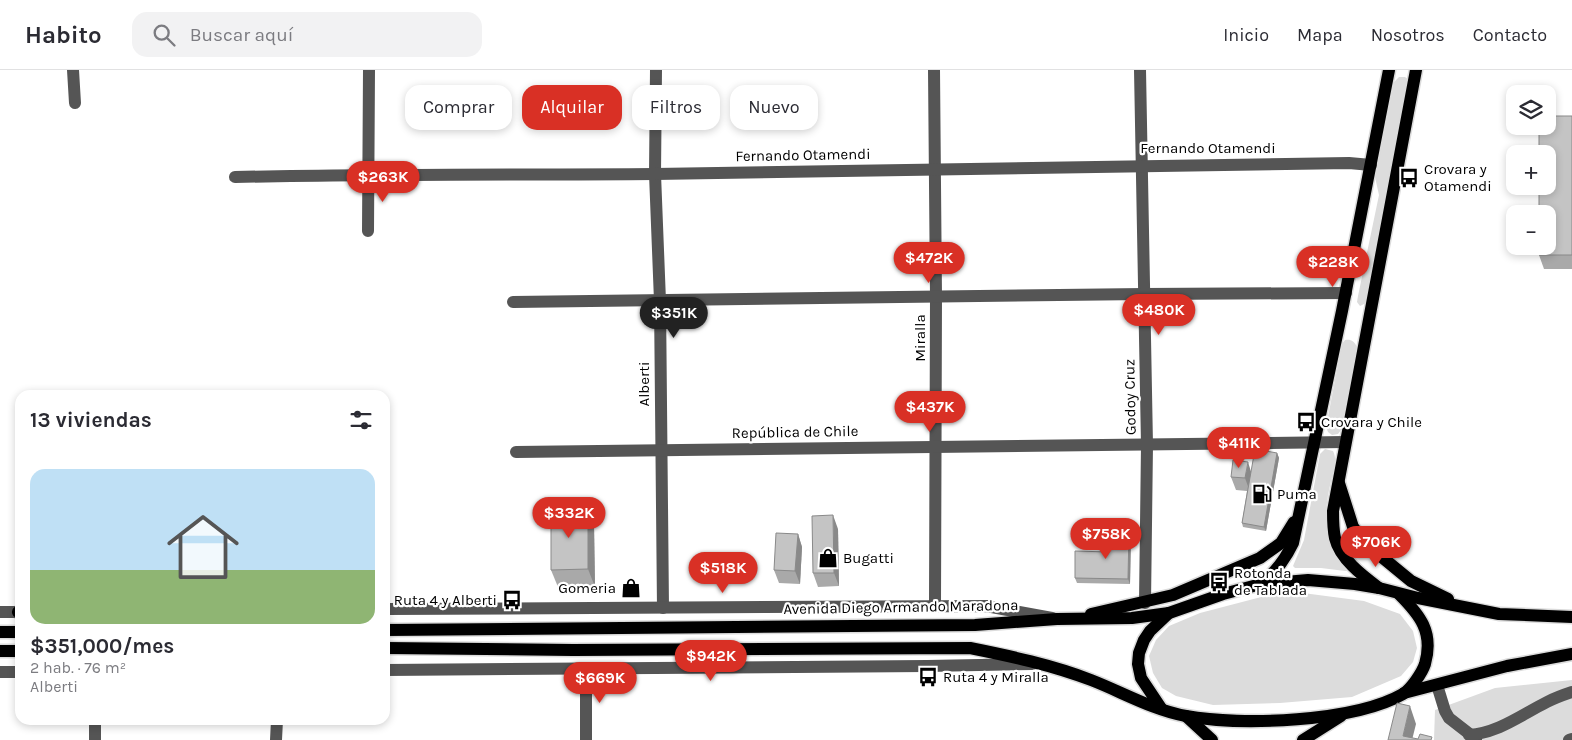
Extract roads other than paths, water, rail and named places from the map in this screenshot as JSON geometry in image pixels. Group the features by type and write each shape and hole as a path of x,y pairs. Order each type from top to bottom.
{"main road":[{"path":"1261,584 1275,572 1293,543 1346,293 1389,70"},
{"path":"1379,588 1356,569 1342,553 1335,540 1333,511 1416,70"},
{"path":"1338,478 1353,527 1366,544 1412,581 1463,607"},
{"path":"1063,619 1145,603 1183,592 1260,558 1281,543 1300,511"},
{"path":"1161,708 1141,678 1138,664 1139,653 1150,631 1169,613 1224,594 1261,584 1308,580 1355,584 1500,614 1572,617"},
{"path":"1404,693 1423,668 1428,642 1412,581"},
{"path":"1399,594 1413,609 1425,628"},
{"name":"Avenida Diego Armando Maradona","path":"390,630 975,625 1063,619 1132,618 1169,613"},
{"path":"0,632 15,632"},
{"path":"390,648 572,650 961,648 992,652 1088,679 1186,716 1221,720 1257,721 1344,714 1376,705 1404,693 1507,666 1572,654"},
{"path":"0,651 15,651"},
{"path":"1303,740 1344,714"},
{"path":"1186,716 1212,740"}],"street":[{"path":"73,70 75,103"},
{"path":"368,231 369,70"},
{"name":"Alberti","path":"656,70 663,608"},
{"name":"Miralla","path":"934,70 936,297 935,606"},
{"name":"Godoy Cruz","path":"1140,70 1147,445 1145,603"},
{"name":"Fernando Otamendi","path":"235,177 369,174 656,174 1141,165 1349,163 1370,165"},
{"path":"513,302 1346,293"},
{"name":"República de Chile","path":"516,452 1313,444 1345,442"},
{"name":"Avenida Diego Armando Maradona","path":"390,609 986,606 1063,619"},
{"path":"0,612 15,613"},
{"path":"390,670 917,667 1036,664"},
{"path":"586,668 586,740"},
{"path":"0,672 15,672"},
{"path":"1437,685 1444,712 1474,737 1496,730 1548,701 1572,692"},
{"path":"94,740 95,725"},
{"path":"276,740 277,725"}],"place":[{"name":"Crovara y Otamendi","path":"1409,178"},
{"name":"Crovara y Chile","path":"1306,422"},
{"name":"Puma","path":"1262,494"},
{"name":"Bugatti","path":"828,558"},
{"name":"Rotonda de Tablada","path":"1219,582"},
{"name":"Gomeria","path":"631,588"},
{"name":"Ruta 4 y Alberti","path":"512,600"},
{"name":"Ruta 4 y Miralla","path":"928,677"}]}
